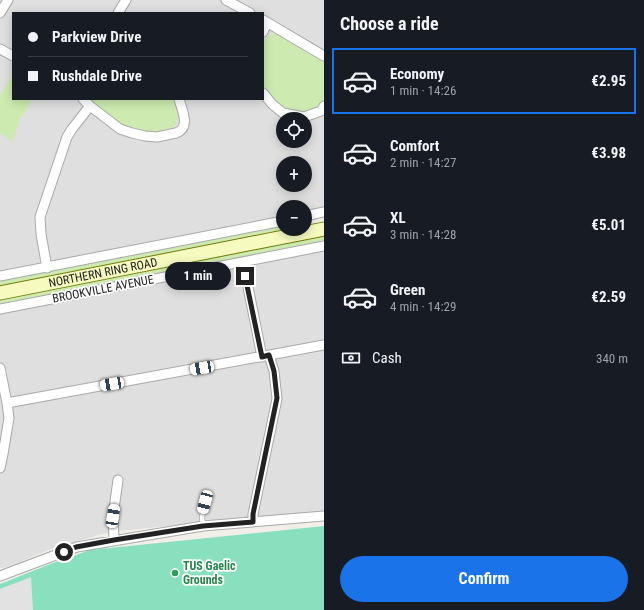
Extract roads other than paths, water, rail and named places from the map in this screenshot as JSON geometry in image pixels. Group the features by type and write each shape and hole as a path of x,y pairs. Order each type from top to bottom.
{"main road":[{"name":"NORTHERN RING ROAD","path":"0,293 324,229"}],"street":[{"path":"0,13 8,0"},
{"path":"119,12 126,0"},
{"path":"226,0 248,12"},
{"path":"265,21 324,56"},
{"path":"0,49 12,55"},
{"path":"264,94 272,104 283,113 304,117 321,111 324,106"},
{"path":"84,100 120,129 132,134 157,137 178,132 184,128 185,122 179,100"},
{"path":"47,268 41,234 40,217 69,133 90,106"},
{"path":"312,215 324,212"},
{"path":"0,276 276,222"},
{"name":"BROOKVILLE AVENUE","path":"0,309 324,246"},
{"path":"242,262 265,356 274,371 277,398 253,514 253,522"},
{"path":"7,403 324,345"},
{"path":"0,368 9,418 0,468"},
{"path":"114,540 113,516 118,480"},
{"path":"0,576 76,547 203,526 324,516"}],"lane":[{"path":"203,526 202,517 205,502"}],"place":[{"name":"TUS Gaelic Grounds","path":"175,573"}]}
